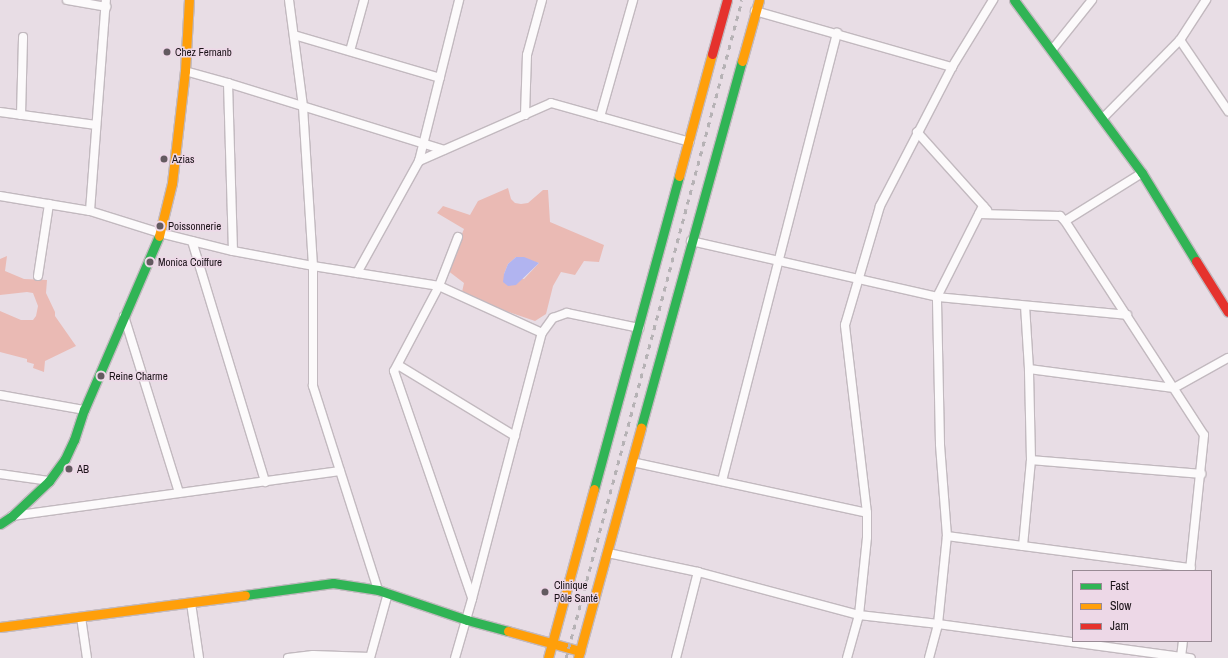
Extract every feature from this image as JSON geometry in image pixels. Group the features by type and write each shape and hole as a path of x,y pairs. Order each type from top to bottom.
{"street":[{"path":"67,0 106,3 90,211"},
{"path":"0,524 12,516 49,481 65,459 74,440 84,410 160,233 172,183 185,71 189,0"},
{"path":"289,0 303,107 313,266 313,386 378,590"},
{"path":"350,51 364,0"},
{"path":"357,273 419,161 459,0"},
{"path":"525,115 527,54 542,0"},
{"path":"600,117 633,0"},
{"path":"548,658 690,142 727,0"},
{"path":"0,627 191,603 333,583 378,590 467,620 552,644 579,654 758,0"},
{"path":"847,658 859,615 867,537 867,513 845,325 880,206 952,67 993,0"},
{"path":"1014,0 1142,173 1228,312"},
{"path":"1052,50 1092,0"},
{"path":"1102,119 1180,40 1206,0"},
{"path":"755,11 838,33 952,67"},
{"path":"722,481 838,33"},
{"path":"294,35 440,78"},
{"path":"22,115 23,37"},
{"path":"1180,40 1228,111"},
{"path":"185,71 444,150"},
{"path":"228,83 233,251"},
{"path":"419,161 551,103 690,142"},
{"path":"0,112 96,125"},
{"path":"917,132 990,214"},
{"path":"1065,221 1142,173"},
{"path":"0,196 90,211 192,242 233,251 313,266 439,286 542,333"},
{"path":"38,276 49,204"},
{"path":"929,658 938,624 947,536 940,444 937,297 983,206"},
{"path":"947,536 1191,569 1204,435 1127,315 1065,221 1060,216 979,214"},
{"path":"458,237 439,286 394,371 472,599"},
{"path":"691,241 859,278 937,297 1127,315"},
{"path":"192,242 264,482"},
{"path":"1023,546 1031,460 1029,369 1025,306"},
{"path":"455,658 467,620 542,333 553,318 567,313 639,328"},
{"path":"124,316 179,493"},
{"path":"1029,369 1174,388 1228,358"},
{"path":"398,365 515,436"},
{"path":"0,394 84,410"},
{"path":"1031,460 1200,474"},
{"path":"632,462 867,513"},
{"path":"12,516 340,471"},
{"path":"0,474 49,481"},
{"path":"608,552 698,572 859,615 938,624 1191,658"},
{"path":"676,658 698,572"},
{"path":"288,658 313,655 370,658 388,593"},
{"path":"191,603 199,658"},
{"path":"81,617 87,658"},
{"path":"1178,657 1183,642"}],"shaded area":[{"path":"508,188 511,199 515,203 528,203 543,190 548,190 550,222 604,245 599,262 584,261 575,275 561,272 553,286 546,314 535,321 482,303 462,292 464,283 447,270 464,229 437,213 443,206 470,215 478,201","holes":["516,257 539,263 524,279 504,274 508,264"]},
{"path":"7,256 5,271 24,279 47,280 46,293 55,312 55,316 76,346 45,361 44,372 33,368 34,364 27,362 27,359 0,352 0,311 21,320 33,320 36,316 38,306 33,293 27,292 0,295 0,259"}],"water":[{"path":"516,257 524,257 539,263 516,285 508,286 503,282 504,274 508,264"}],"railway":[{"path":"566,658 742,0"}],"traffic: fast":[{"path":"1014,0 1142,173 1196,261"},
{"path":"641,427 742,61"},
{"path":"594,489 679,176"},
{"path":"0,524 12,516 49,481 65,459 74,440 84,410 159,236"},
{"path":"245,595 333,583 378,590 467,620 508,631"}],"traffic: slow":[{"path":"159,236 172,183 185,71 189,0"},
{"path":"742,61 759,0"},
{"path":"679,176 712,54"},
{"path":"578,658 641,427"},
{"path":"548,658 594,489"},
{"path":"0,627 245,595"},
{"path":"508,631 580,651"}],"traffic: jam":[{"path":"712,54 727,0"},
{"path":"1196,261 1228,312"}],"place":[{"name":"Chez Fernanb","path":"167,52"},
{"name":"Azias","path":"164,159"},
{"name":"Poissonnerie","path":"160,226"},
{"name":"Monica Coiffure","path":"150,262"},
{"name":"Reine Charme","path":"101,376"},
{"name":"AB","path":"69,469"},
{"name":"Clinique Pôle Santé","path":"545,592"}]}
